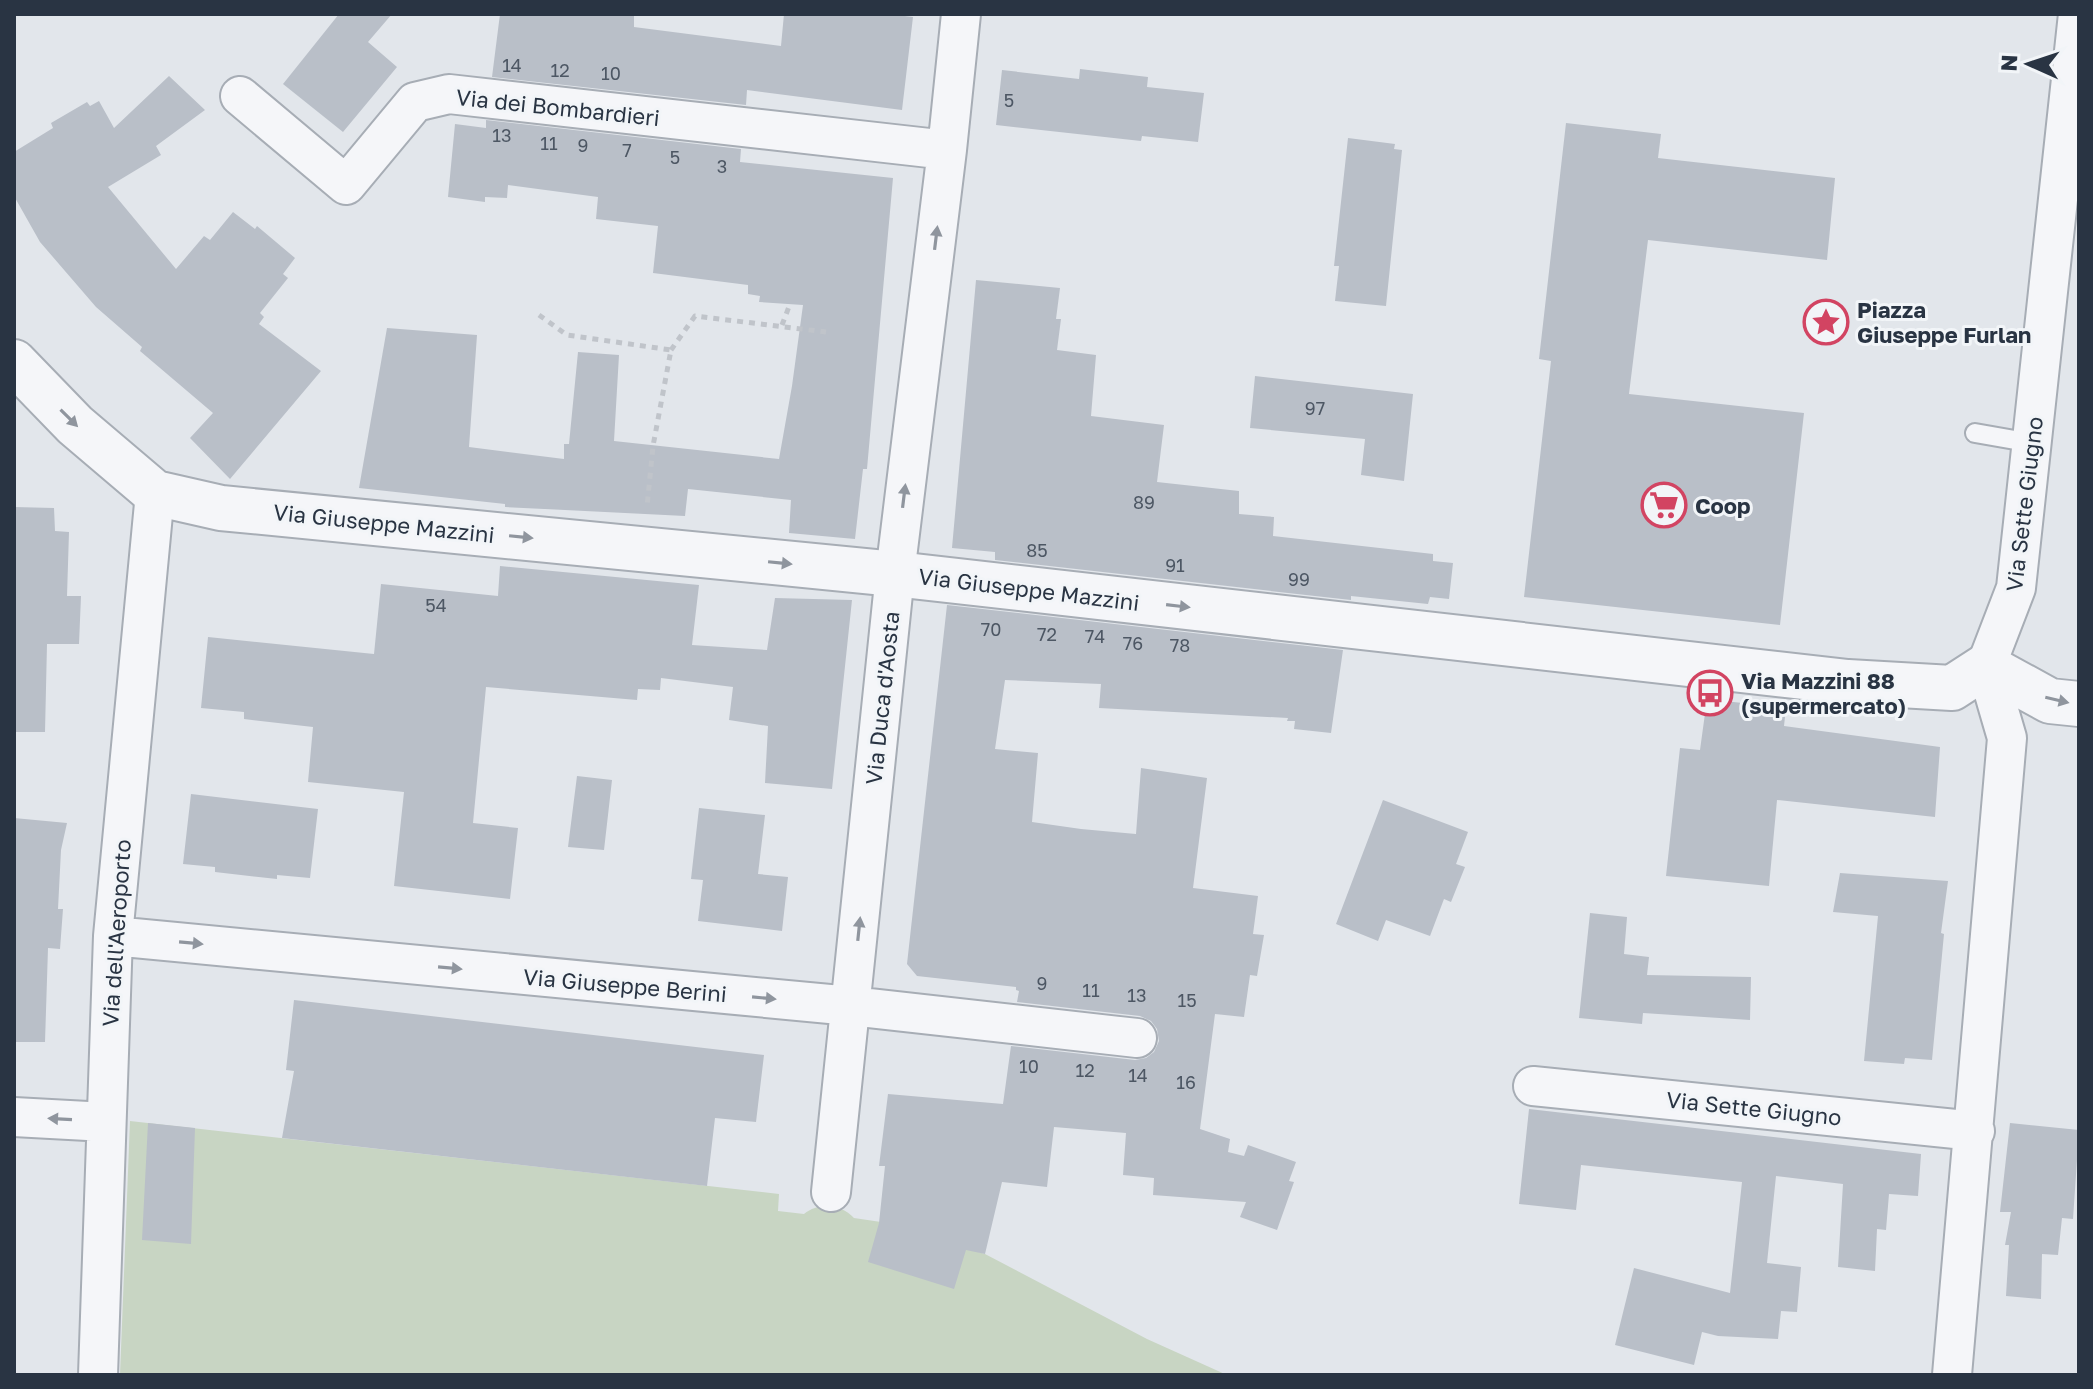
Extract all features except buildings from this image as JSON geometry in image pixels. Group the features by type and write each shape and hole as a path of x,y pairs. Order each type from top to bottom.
{"street":[{"name":"Via Duca d'Aosta","path":"831,1192 895,574 961,14"},
{"name":"Via Sette Giugno","path":"1986,666 2016,588 2078,23"},
{"name":"Via dei Bombardieri","path":"240,96 346,185 415,102 449,94 947,150"},
{"name":"Via Giuseppe Mazzini","path":"14,362 75,425 155,493 221,508 895,574 1848,682 1952,688 1986,666"},
{"name":"Via dell'Aeroporto","path":"98,1375 113,936 155,493"},
{"path":"1986,666 2050,701 2079,704"},
{"path":"1952,1375 2007,738 1986,666"},
{"name":"Via Giuseppe Berini","path":"113,936 851,1006 1137,1038"},
{"name":"Via Sette Giugno","path":"1533,1086 1975,1131"},
{"path":"14,1117 106,1122"}],"lane":[{"path":"1975,433 2032,443"}],"path":[{"path":"782,325 790,304"},
{"path":"539,315 567,335 671,350"},
{"path":"643,549 653,446 671,350 695,316 826,332"}],"green space":[{"path":"130,1121 779,1194 778,1211 804,1214 823,1206 836,1207 854,1218 881,1222 985,1254 1147,1339 1227,1375 120,1375"}],"place":[{"name":"Piazza Giuseppe Furlan","path":"1826,322"},
{"name":"Coop","path":"1664,505"},
{"name":"Via Mazzini 88 (supermercato)","path":"1710,693"}]}
